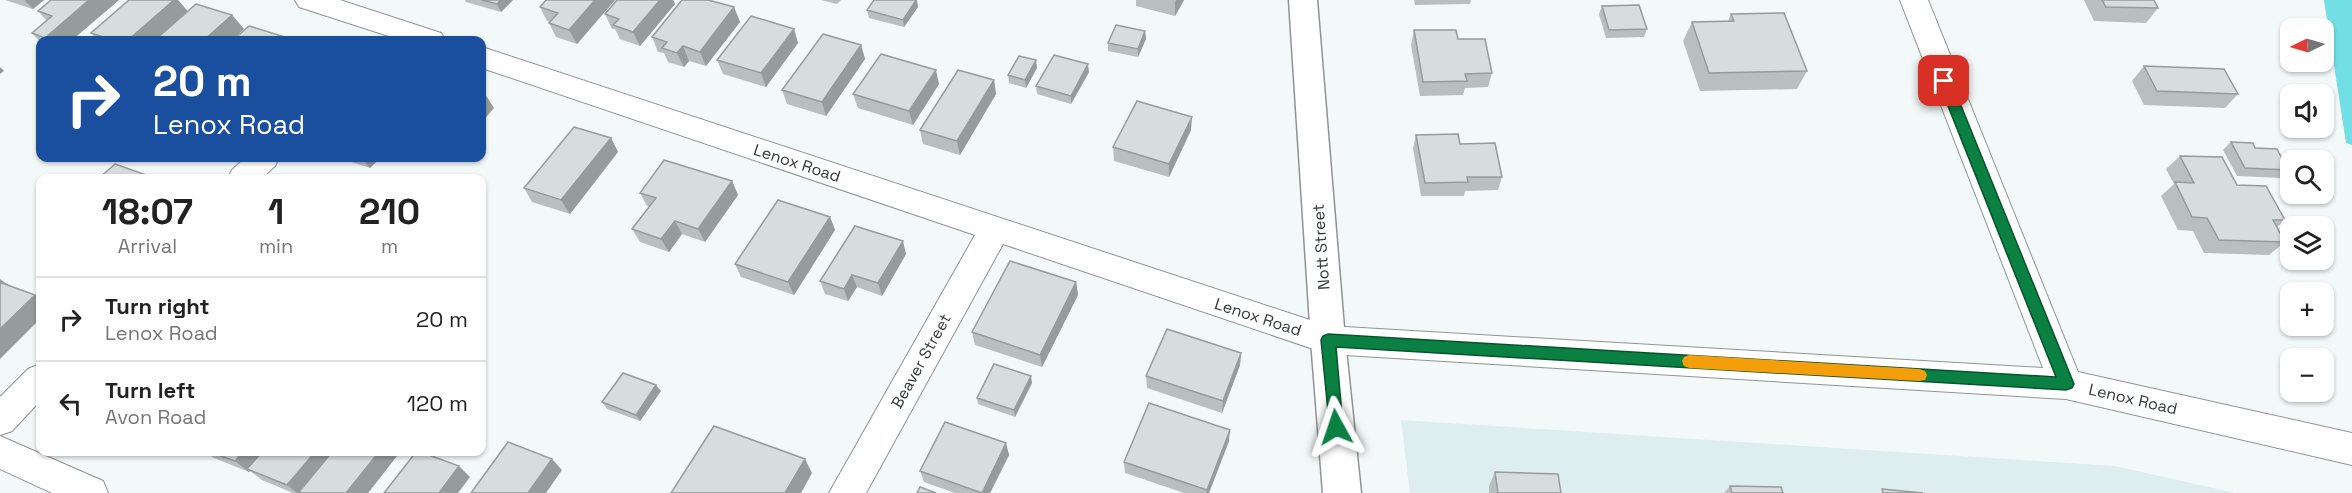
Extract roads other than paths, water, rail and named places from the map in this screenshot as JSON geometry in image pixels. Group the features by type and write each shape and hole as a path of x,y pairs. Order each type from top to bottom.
{"main road":[{"name":"Nott Street","path":"1303,0 1328,340 1342,493"}],"street":[{"path":"309,0 388,34"},
{"path":"1914,0 2066,384"},
{"name":"Lenox Road","path":"486,58 1328,340 2066,384 2352,449"},
{"path":"247,174 260,162"},
{"name":"Beaver Street","path":"847,493 995,229"},
{"path":"0,420 36,384"},
{"path":"0,452 90,493"}]}
